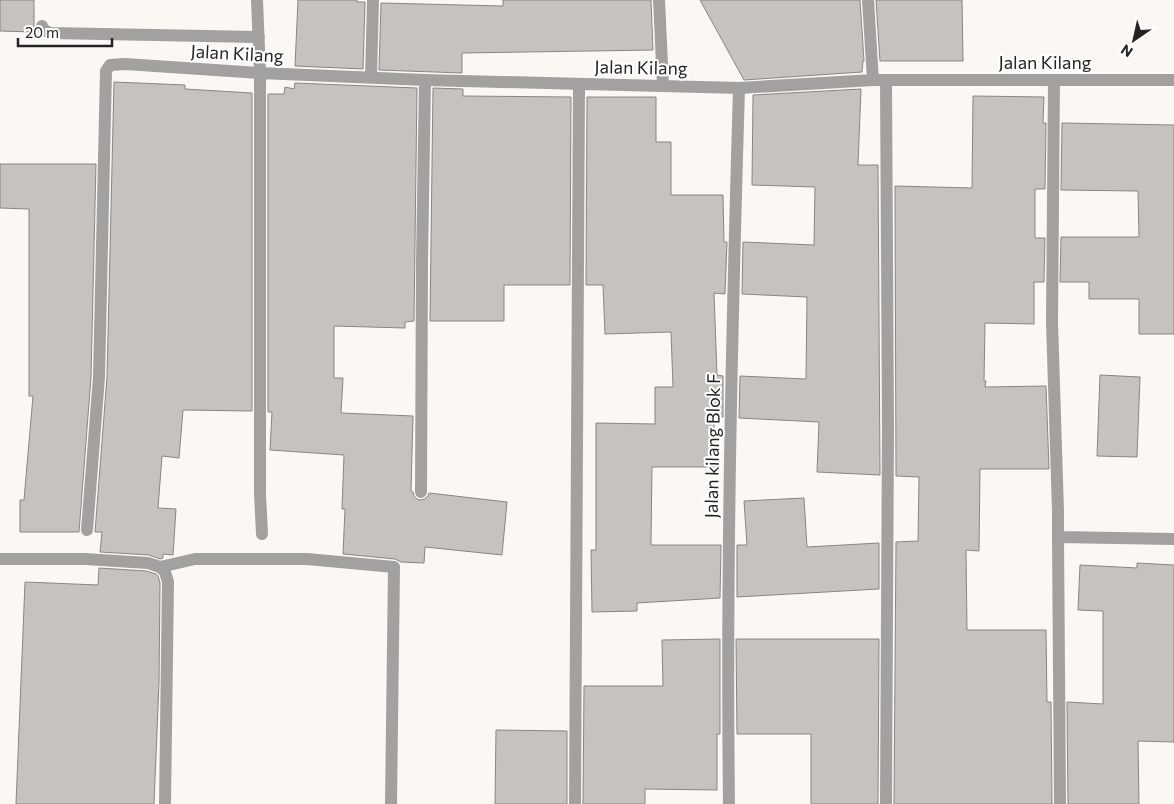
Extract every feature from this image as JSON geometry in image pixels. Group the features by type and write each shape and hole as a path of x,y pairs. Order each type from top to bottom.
{"street":[{"path":"257,0 260,73 260,494 262,534"},
{"path":"371,77 373,0"},
{"path":"659,0 663,86"},
{"path":"868,0 873,80"},
{"path":"42,26 43,30 52,33 259,38"},
{"name":"Jalan Kilang","path":"87,530 98,377 106,71 108,67 114,64 425,80 739,88 873,80 1174,80"},
{"path":"421,492 425,80"},
{"path":"1054,80 1052,322 1058,511 1060,804"},
{"path":"886,81 888,428 886,804"},
{"path":"575,804 579,84"},
{"name":"Jalan kilang Blok F","path":"729,804 728,619 732,353 739,88"},
{"path":"1058,537 1174,538"},
{"path":"0,559 85,559 148,563 160,567 165,572 168,582 165,804"},
{"path":"160,567 195,559 307,559 394,567 391,804"}],"building":[{"path":"0,0 34,0 34,32 0,31"},
{"path":"298,0 357,0 357,2 365,2 363,69 295,66"},
{"path":"503,0 651,0 653,50 462,53 462,73 379,70 381,3 503,6"},
{"path":"700,0 860,0 864,61 862,72 744,80"},
{"path":"876,0 962,0 963,61 880,61"},
{"path":"114,82 185,85 185,89 252,93 252,411 183,410 179,458 162,456 158,508 176,509 173,555 163,554 163,558 160,559 149,555 100,552 102,532 95,532 107,377"},
{"path":"295,83 417,88 414,321 405,322 405,328 334,326 334,378 343,378 341,413 413,416 411,491 417,499 425,499 429,493 507,502 502,555 425,547 424,563 401,562 395,559 343,554 345,509 342,509 344,455 270,450 272,412 268,412 268,94 284,94 285,87 294,89"},
{"path":"433,88 463,89 463,96 571,97 570,285 504,285 504,321 430,321"},
{"path":"861,89 858,165 878,165 880,475 817,472 819,422 739,418 740,376 806,379 807,297 742,294 743,242 814,245 815,187 752,185 753,95"},
{"path":"973,96 1044,97 1043,123 1046,123 1045,189 1035,189 1035,238 1045,238 1044,282 1034,282 1034,324 985,323 984,381 986,381 985,387 1046,386 1049,469 980,469 979,551 966,550 967,630 1046,630 1047,702 1051,702 1052,804 894,804 896,542 918,541 919,477 896,476 895,186 972,188"},
{"path":"587,97 656,97 656,142 671,142 671,195 723,195 724,242 727,242 725,294 714,293 717,375 723,376 723,417 714,417 714,467 652,467 651,545 721,545 720,598 637,603 637,611 592,612 591,550 596,550 596,423 655,424 655,387 673,387 671,332 605,334 603,285 586,285"},
{"path":"1062,123 1174,125 1174,334 1139,334 1139,299 1089,299 1089,282 1060,282 1061,237 1139,237 1138,191 1061,190"},
{"path":"0,164 96,164 91,377 79,532 20,532 20,500 24,500 33,396 29,396 29,209 0,208"},
{"path":"1100,375 1140,377 1137,457 1097,456"},
{"path":"804,498 807,547 879,543 879,589 737,597 737,545 747,545 744,501"},
{"path":"1137,563 1174,565 1174,742 1138,741 1139,804 1068,804 1067,702 1103,704 1103,611 1078,610 1080,565 1137,568"},
{"path":"99,568 146,571 156,574 160,583 159,683 154,804 16,804 25,582 98,585"},
{"path":"720,639 720,734 717,734 717,790 645,789 645,804 583,804 584,686 663,686 662,640"},
{"path":"736,639 879,639 878,804 811,804 811,734 737,734"},
{"path":"496,730 567,731 567,804 495,804"}]}
